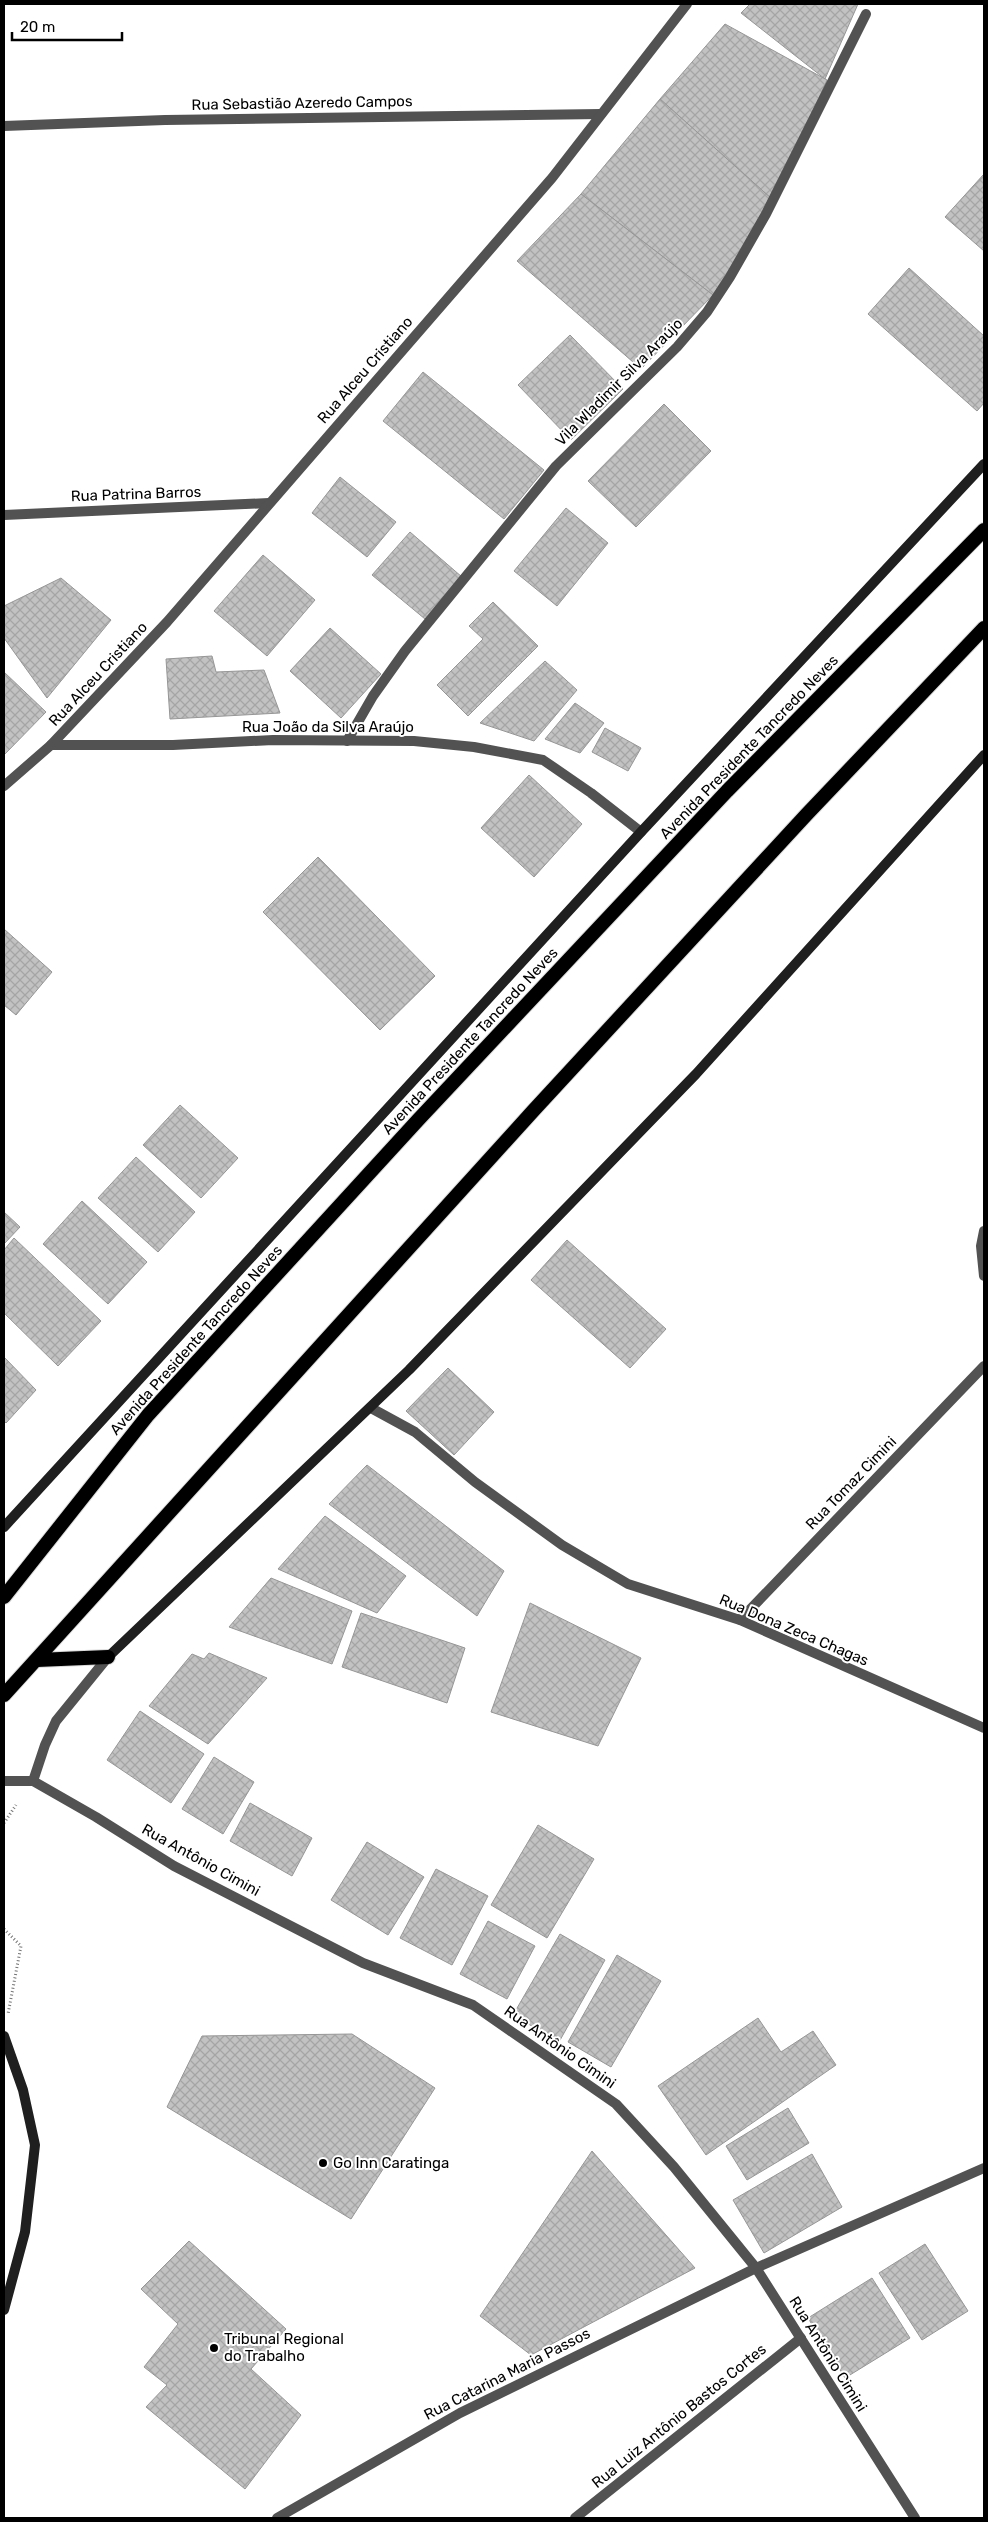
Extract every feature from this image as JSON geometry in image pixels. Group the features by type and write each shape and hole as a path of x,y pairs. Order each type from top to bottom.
{"highway":[{"name":"Avenida Presidente Tancredo Neves","path":"4,1597 148,1415 425,1113 727,791 984,530"},
{"path":"4,1695 540,1104 808,814 984,628"},
{"path":"37,1660 108,1657"}],"main road":[{"name":"Avenida Presidente Tancredo Neves","path":"4,1527 641,832 984,464"},
{"path":"108,1657 371,1408 696,1074 984,754"},
{"path":"4,2036 23,2090 35,2145 25,2232 4,2310"}],"street":[{"name":"Rua Alceu Cristiano","path":"52,745 167,622 546,186 687,4"},
{"name":"Vila Wladimir Silva Araújo","path":"347,741 373,696 405,651 556,466 677,347 706,312 730,278 766,214 866,14"},
{"name":"Rua Sebastião Azeredo Campos","path":"4,126 165,120 601,114"},
{"name":"Rua Patrina Barros","path":"4,515 269,503"},
{"name":"Rua João da Silva Araújo","path":"52,745 173,745 273,740 414,741 474,747 543,760 592,793 641,832"},
{"path":"4,786 52,745"},
{"path":"984,1231 981,1246 984,1276"},
{"name":"Rua Tomaz Cimini","path":"740,1620 984,1366"},
{"name":"Rua Dona Zeca Chagas","path":"371,1408 415,1432 475,1482 562,1545 628,1584 740,1620 984,1728"},
{"path":"33,1781 45,1745 56,1721 108,1657"},
{"name":"Rua Antônio Cimini","path":"4,1781 33,1781 96,1817 174,1866 363,1963 473,2004 616,2104 674,2167 756,2268 915,2518"},
{"path":"756,2268 984,2168"},
{"name":"Rua Catarina Maria Passos","path":"277,2518 460,2413 756,2268"},
{"name":"Rua Luiz Antônio Bastos Cortes","path":"575,2518 801,2338"}],"path":[{"path":"4,1929 22,1946 7,2017"}],"building":[{"path":"750,4 858,4 825,79 741,13"},
{"path":"725,24 827,80 773,200 660,99"},
{"path":"660,99 773,200 713,295 581,194"},
{"path":"984,174 984,251 945,217"},
{"path":"581,194 713,295 641,369 517,261"},
{"path":"909,268 984,336 984,403 977,411 868,314"},
{"path":"570,335 623,389 571,440 518,385"},
{"path":"423,372 544,470 504,519 383,421"},
{"path":"664,404 711,451 636,527 588,481"},
{"path":"340,477 396,522 367,557 312,513"},
{"path":"566,508 608,543 557,606 514,571"},
{"path":"410,532 462,577 425,619 372,575"},
{"path":"263,555 315,600 267,656 214,611"},
{"path":"61,578 111,620 47,698 4,638 4,606"},
{"path":"493,602 538,646 468,716 437,685 483,639 469,626"},
{"path":"330,628 381,674 341,718 290,671"},
{"path":"212,656 216,672 264,670 280,713 170,719 166,659"},
{"path":"545,661 577,690 534,741 480,723"},
{"path":"4,672 46,712 4,755"},
{"path":"575,703 604,723 580,753 545,739"},
{"path":"605,728 641,748 628,771 592,752"},
{"path":"529,775 582,824 534,877 481,828"},
{"path":"318,857 435,976 380,1030 263,912"},
{"path":"4,929 52,972 16,1015 4,1005"},
{"path":"180,1105 238,1158 201,1198 143,1145"},
{"path":"136,1157 195,1212 158,1252 98,1198"},
{"path":"82,1201 147,1262 108,1304 43,1244"},
{"path":"4,1212 20,1227 4,1244"},
{"path":"14,1238 101,1321 58,1366 4,1313 4,1250"},
{"path":"567,1240 666,1329 630,1368 531,1280"},
{"path":"4,1357 36,1390 6,1423 4,1421"},
{"path":"448,1368 494,1412 454,1455 406,1411"},
{"path":"367,1465 504,1571 477,1616 329,1504"},
{"path":"325,1516 406,1576 377,1613 278,1569"},
{"path":"271,1578 352,1611 332,1664 229,1627"},
{"path":"530,1603 641,1658 598,1746 491,1712"},
{"path":"361,1613 465,1648 447,1703 342,1667"},
{"path":"209,1653 267,1678 208,1744 149,1706 192,1654 204,1659"},
{"path":"140,1711 204,1754 171,1803 107,1760"},
{"path":"214,1757 254,1782 223,1834 182,1809"},
{"path":"250,1803 312,1838 292,1876 230,1841"},
{"path":"538,1825 594,1859 547,1938 491,1905"},
{"path":"367,1842 424,1877 388,1935 331,1900"},
{"path":"436,1869 488,1896 452,1965 400,1938"},
{"path":"488,1921 535,1946 507,1999 460,1974"},
{"path":"560,1934 605,1960 559,2042 513,2015"},
{"path":"617,1955 661,1981 611,2067 568,2042"},
{"path":"758,2018 781,2052 813,2031 836,2065 706,2155 658,2086"},
{"name":"Go Inn Caratinga","path":"352,2034 435,2088 351,2219 167,2107 202,2036"},
{"path":"788,2108 809,2143 747,2180 726,2146"},
{"path":"592,2151 695,2268 531,2355 480,2316"},
{"path":"812,2154 842,2207 764,2253 733,2200"},
{"name":"Tribunal Regional do Trabalho","path":"189,2241 286,2329 251,2369 301,2415 245,2489 146,2407 167,2385 144,2367 178,2324 141,2289"},
{"path":"925,2244 968,2311 922,2340 879,2273"},
{"path":"872,2278 910,2338 845,2378 808,2318"}],"place":[{"name":"Go Inn Caratinga","path":"323,2163"},
{"name":"Tribunal Regional do Trabalho","path":"214,2348"}]}
